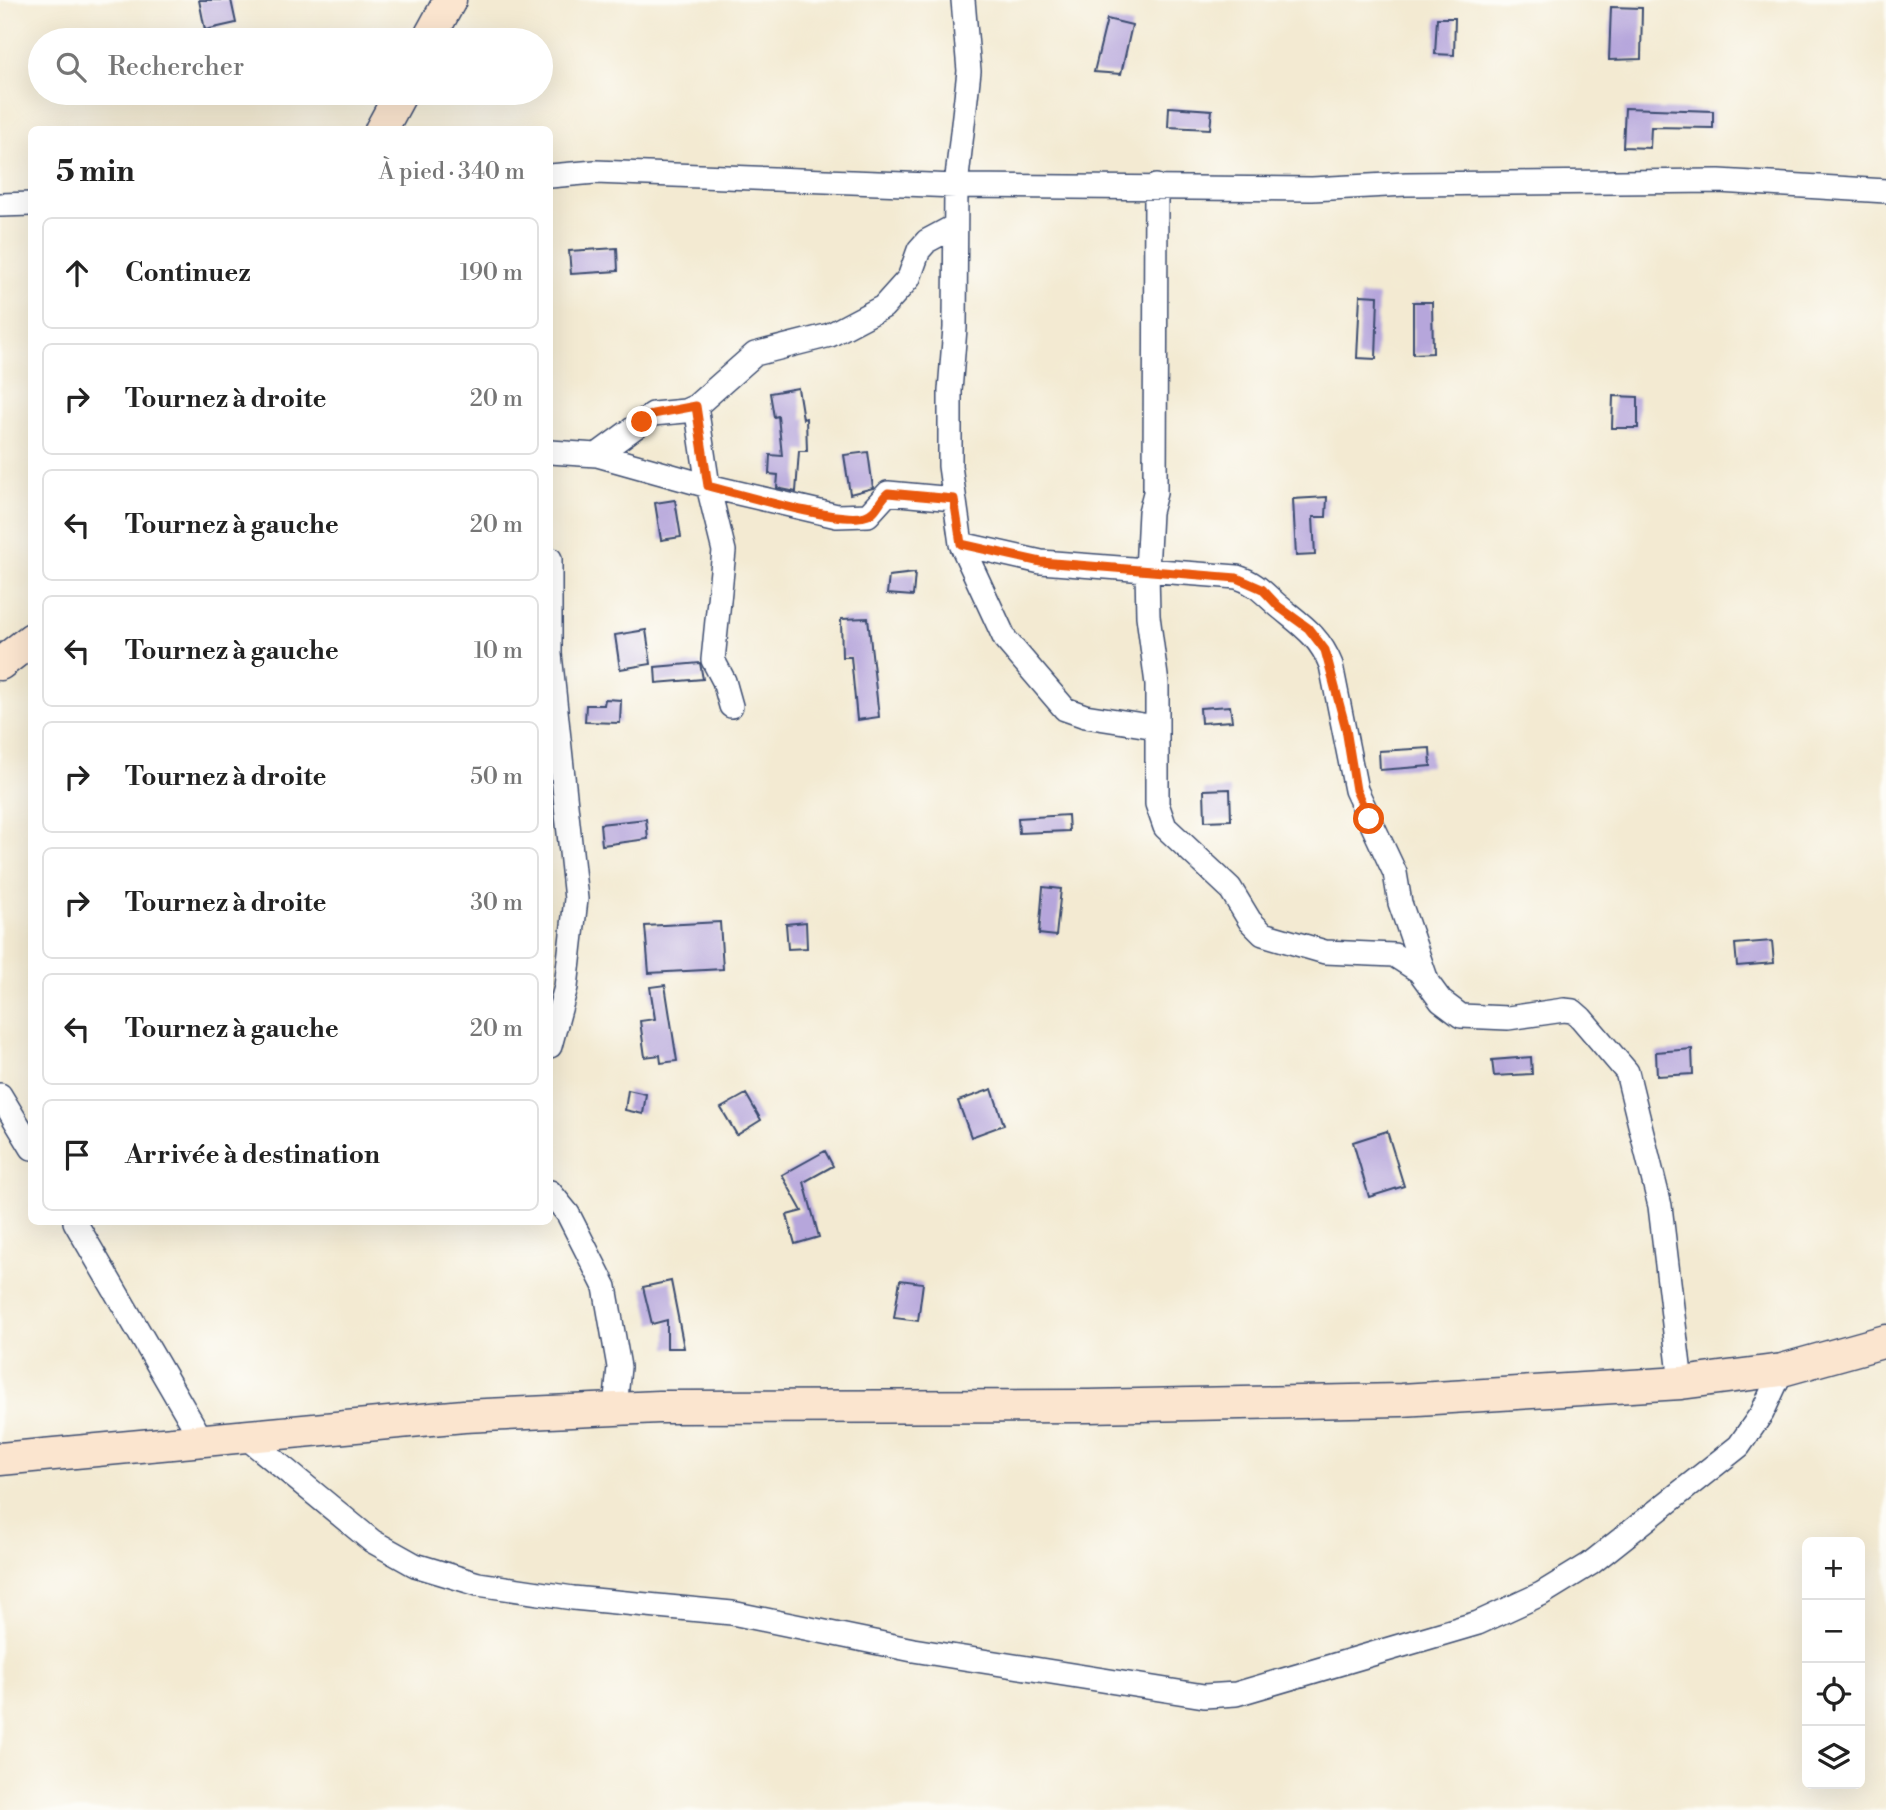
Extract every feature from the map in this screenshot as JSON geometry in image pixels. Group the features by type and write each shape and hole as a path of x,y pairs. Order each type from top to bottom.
{"main road":[{"path":"435,28 450,0"},
{"path":"383,126 395,105"},
{"path":"0,664 28,642"},
{"path":"0,1459 464,1416 615,1409 1088,1406 1401,1400 1681,1383 1783,1370 1886,1341"}],"street":[{"path":"962,0 969,71 956,186 955,328 950,391 950,466 961,544 1005,639 1065,709 1085,716 1156,727"},
{"path":"553,176 595,172 956,186 1312,189 1406,184 1719,181 1886,191"},
{"path":"1156,186 1155,493 1150,512 1147,571 1157,684 1157,804 1165,827 1230,888 1257,928 1282,942 1325,951 1394,956 1419,971 1451,1011 1472,1018 1573,1011 1627,1072 1660,1206 1681,1383"},
{"path":"0,205 28,204"},
{"path":"597,455 653,414 696,406 755,354 830,335 883,307 909,278 919,250 927,241 955,226"},
{"path":"696,406 708,486 724,551 713,660 724,681 731,706"},
{"path":"553,452 597,455 708,486 837,516 862,517 874,512 888,493 954,499"},
{"path":"961,544 1041,562 1249,581 1262,589 1318,638 1331,665 1356,790 1395,873 1400,903 1427,981"},
{"path":"553,682 576,899 566,987 553,1035"},
{"path":"0,1095 28,1141"},
{"path":"553,1196 568,1214 606,1287 612,1336 620,1367 615,1409"},
{"path":"77,1225 203,1442"},
{"path":"247,1438 372,1541 415,1565 478,1584 573,1598 732,1613 913,1650 1204,1696 1236,1694 1478,1623 1541,1594 1590,1564 1739,1446 1762,1413 1783,1370"}],"building":[{"path":"199,0 231,0 236,23 205,28"},
{"path":"1611,7 1642,8 1641,59 1609,60"},
{"path":"1437,18 1455,18 1454,55 1435,54"},
{"path":"1107,19 1132,25 1121,74 1094,72"},
{"path":"1169,107 1212,110 1210,129 1168,127"},
{"path":"1625,108 1713,111 1713,128 1651,127 1650,148 1623,147"},
{"path":"617,248 618,271 571,274 569,251"},
{"path":"1360,295 1378,296 1376,359 1357,358"},
{"path":"1413,302 1432,302 1433,353 1413,354"},
{"path":"798,388 803,419 806,418 807,451 799,451 796,492 777,488 778,475 769,474 770,455 782,456 778,416 774,417 770,393"},
{"path":"1613,396 1638,397 1638,428 1612,428"},
{"path":"868,452 873,488 850,494 844,455"},
{"path":"1327,497 1326,517 1313,517 1315,555 1296,556 1293,499"},
{"path":"675,500 681,537 661,540 655,503"},
{"path":"915,573 913,596 887,594 889,576"},
{"path":"868,618 879,717 857,720 851,657 842,657 841,619"},
{"path":"646,630 651,664 620,669 615,635"},
{"path":"700,663 703,679 656,683 655,667"},
{"path":"605,699 621,700 620,723 585,722 586,705 604,705"},
{"path":"1230,706 1232,721 1201,723 1200,708"},
{"path":"1430,748 1431,766 1380,770 1379,751"},
{"path":"1230,789 1231,820 1205,821 1204,790"},
{"path":"1068,815 1069,831 1019,833 1018,818"},
{"path":"646,819 648,839 602,845 600,824"},
{"path":"1043,887 1061,889 1056,936 1039,934"},
{"path":"720,922 723,969 649,973 645,926"},
{"path":"806,922 807,948 788,949 786,924"},
{"path":"1772,941 1774,963 1737,966 1735,944"},
{"path":"665,985 677,1061 661,1063 660,1055 645,1057 640,1021 655,1019 650,987"},
{"path":"1692,1049 1693,1074 1657,1076 1656,1052"},
{"path":"1531,1057 1532,1074 1494,1076 1492,1060"},
{"path":"992,1089 1004,1125 971,1137 958,1101"},
{"path":"628,1090 646,1094 643,1114 625,1110"},
{"path":"746,1094 761,1120 737,1135 721,1108"},
{"path":"1387,1131 1404,1186 1369,1197 1353,1142"},
{"path":"825,1151 833,1166 804,1182 819,1237 795,1244 787,1215 802,1211 782,1175"},
{"path":"900,1280 923,1283 918,1321 894,1318"},
{"path":"671,1281 684,1348 667,1348 667,1320 652,1324 643,1287"}],"route":[{"path":"642,422 653,414 685,411 696,406 708,486 837,516 868,515 874,512 888,493 954,499 961,544 1041,562 1249,581 1308,628 1325,650 1346,729 1356,790 1369,819"}]}
